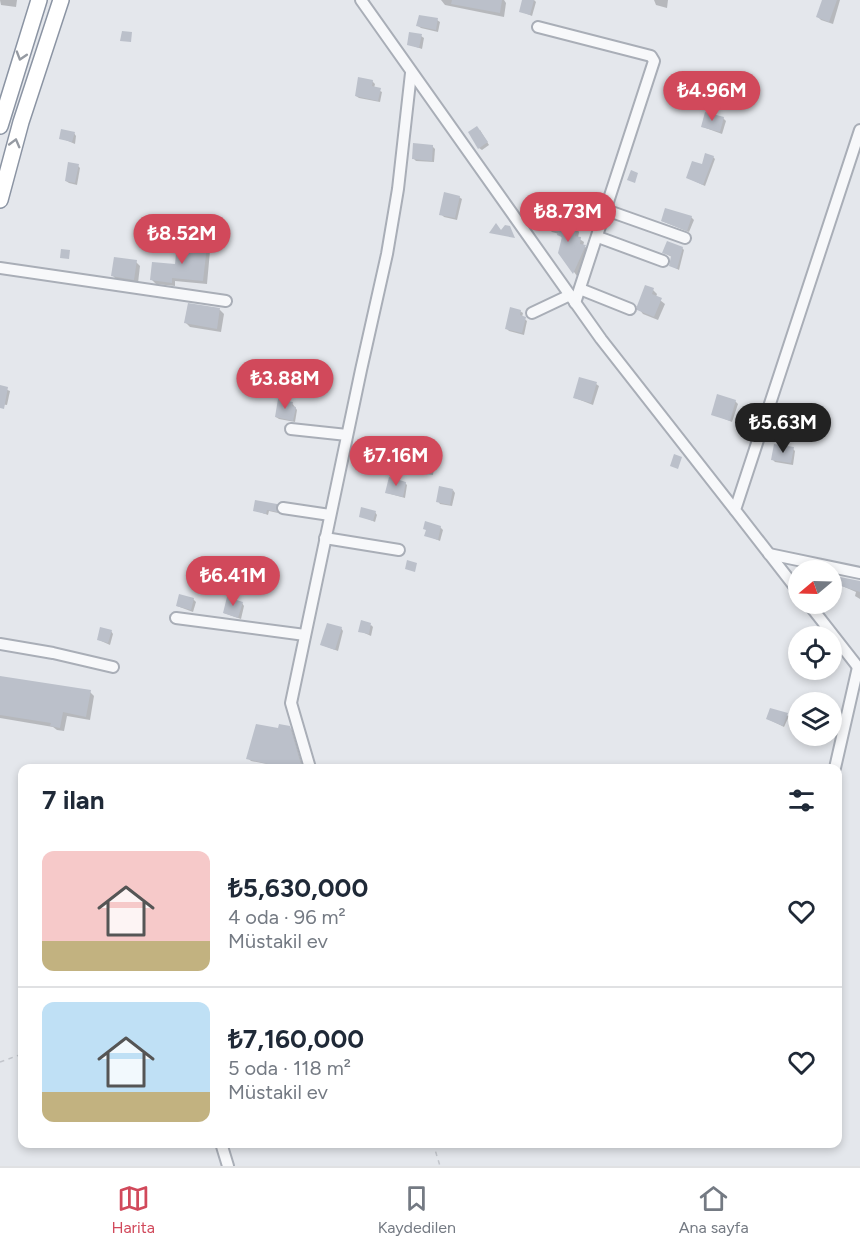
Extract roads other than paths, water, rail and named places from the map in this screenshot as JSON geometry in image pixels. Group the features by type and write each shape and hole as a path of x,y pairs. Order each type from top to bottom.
{"highway":[{"path":"0,126 39,0"},
{"path":"0,200 21,122 61,0"}],"street":[{"path":"361,0 601,339 788,578"},
{"path":"532,313 573,299 580,289 654,61 651,56 538,27"},
{"path":"309,764 291,703 387,254 398,189 411,73"},
{"path":"735,510 858,142 860,130"},
{"path":"606,210 685,238"},
{"path":"598,237 663,261"},
{"path":"0,268 226,301"},
{"path":"580,289 630,309"},
{"path":"291,429 347,435"},
{"path":"283,508 330,515"},
{"path":"325,538 399,550"},
{"path":"769,554 860,573"},
{"path":"817,614 859,668 836,764"},
{"path":"177,618 305,635"},
{"path":"0,644 113,667"},
{"path":"223,1148 228,1166"}]}
